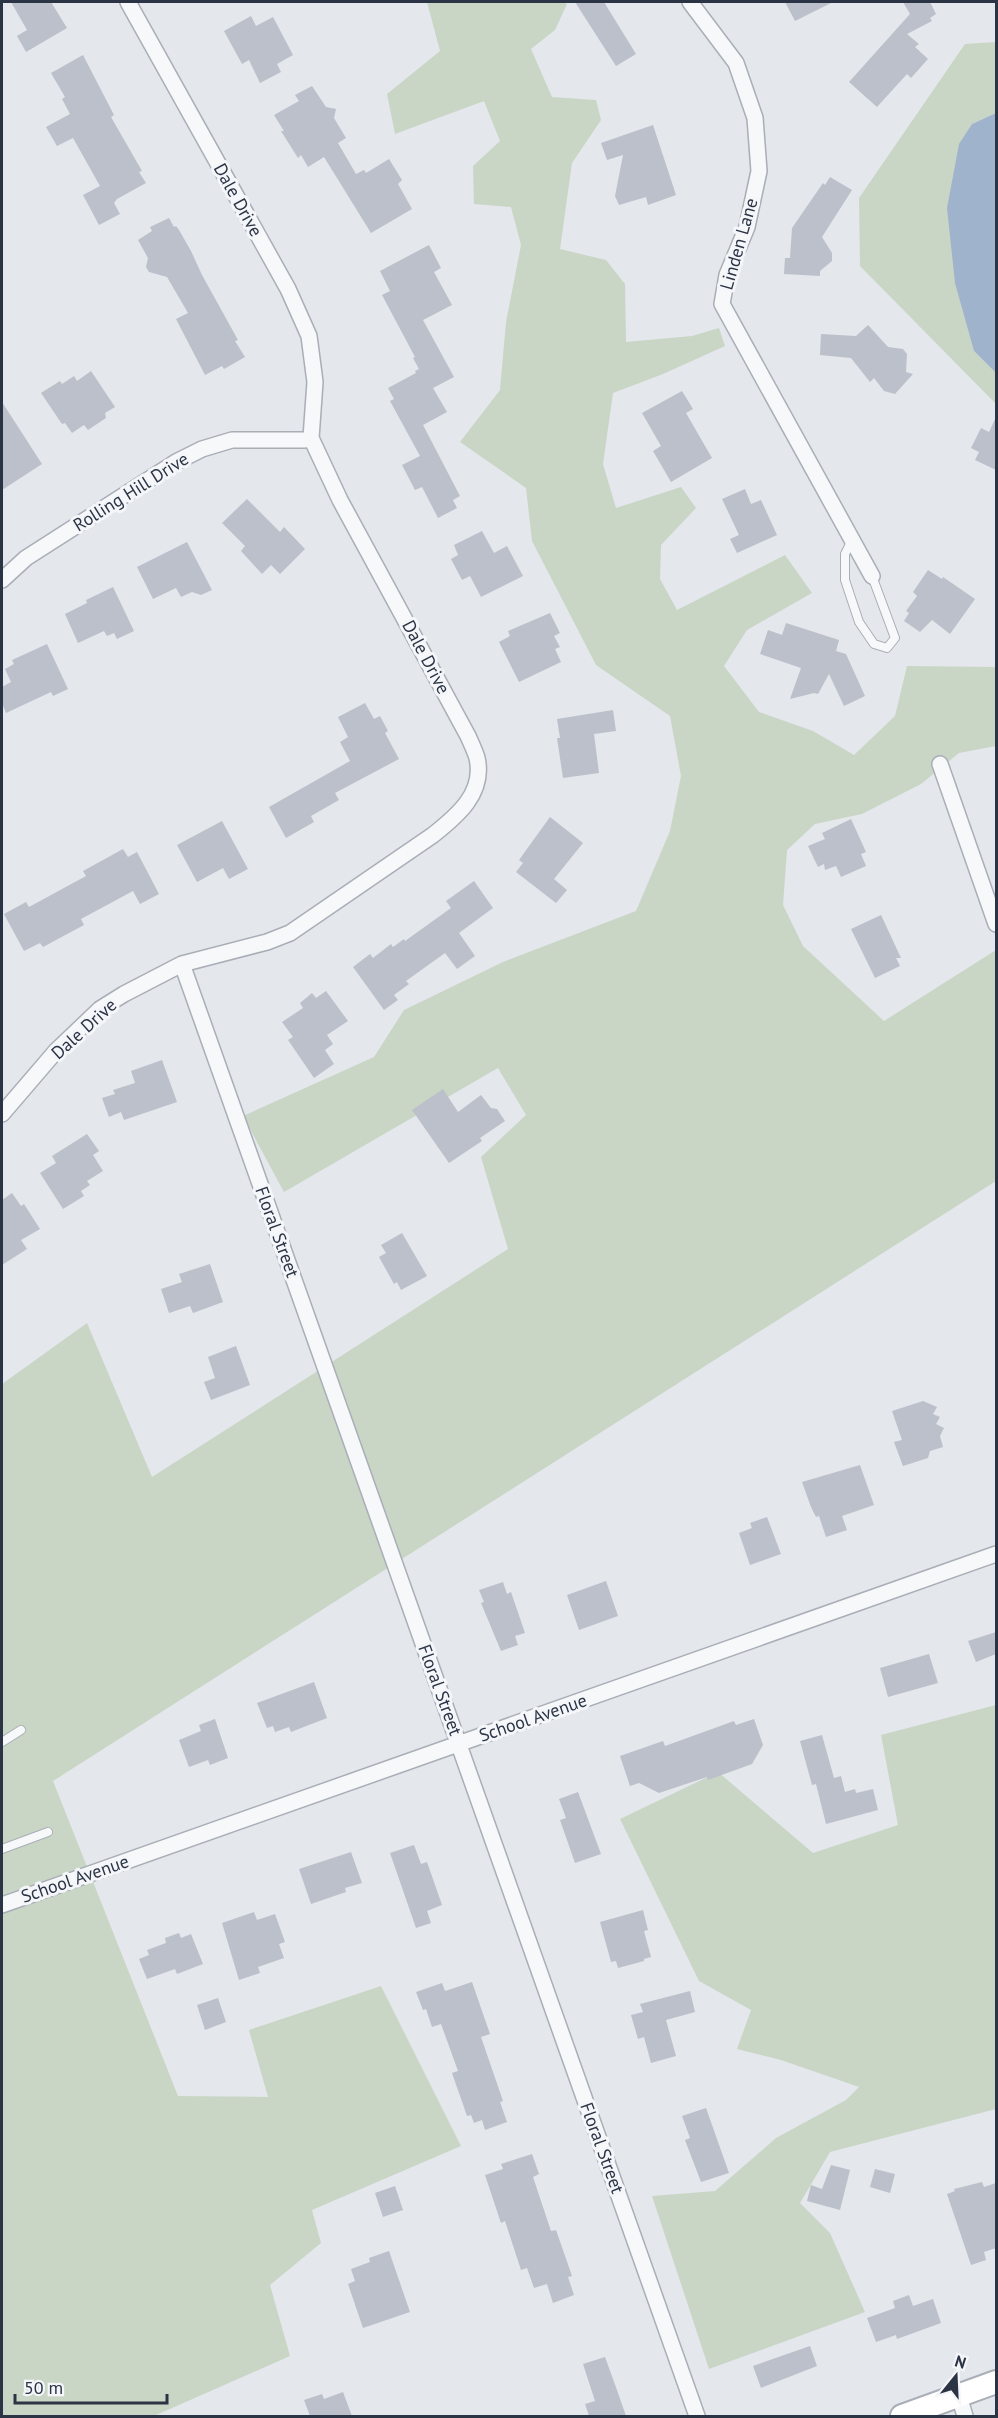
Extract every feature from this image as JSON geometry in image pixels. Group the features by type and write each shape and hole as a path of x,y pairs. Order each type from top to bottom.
{"street":[{"name":"Dale Drive","path":"2,1114 56,1052 100,1009 141,984 182,964 267,942 290,933 433,835 468,804 474,792 478,771 477,758 468,736 360,538 311,438 315,382 309,336 288,289 128,2"},
{"name":"Linden Lane","path":"690,2 736,63 755,118 759,171 747,227 727,275 722,304 872,576"},
{"name":"Rolling Hill Drive","path":"2,580 26,558 176,462 202,449 232,440 305,440 311,438"},
{"path":"940,764 996,924"},
{"name":"Floral Street","path":"182,964 697,2416"},
{"name":"School Avenue","path":"2,1905 996,1554"},
{"path":"902,2416 962,2406 996,2382"}],"lane":[{"path":"852,540 845,554 845,580 859,622 874,644 887,648 895,638 872,576"},
{"path":"2,1743 21,1730"},
{"path":"2,1849 48,1832"}],"green space":[{"path":"427,2 563,2 567,4 555,30 531,49 552,97 596,100 601,120 572,163 560,249 606,260 625,284 626,342 692,336 719,328 725,346 663,374 613,393 603,464 616,508 681,487 696,508 661,545 660,579 677,610 785,555 812,593 747,630 724,666 759,712 813,731 854,755 895,716 907,666 996,667 996,746 959,753 921,784 862,814 815,824 787,850 783,905 803,946 884,1021 996,950 996,1181 53,1781 178,2096 268,2097 249,2030 381,1986 461,2146 312,2210 321,2243 270,2285 290,2356 154,2416 2,2416 2,1384 87,1323 152,1477 508,1249 481,1157 526,1115 498,1068 284,1192 243,1116 374,1057 404,1010 503,962 636,911 670,831 681,776 670,716 596,665 532,541 526,488 460,442 500,390 506,322 521,245 511,207 474,204 473,166 500,141 484,101 395,134 387,94 440,51"},
{"path":"996,42 996,113 972,124 974,351 996,373 996,404 860,266 859,198 965,44"},
{"path":"996,1705 996,2109 830,2152 800,2203 830,2233 865,2312 709,2369 652,2196 715,2191 776,2138 846,2100 859,2087 781,2060 737,2049 751,2010 699,1981 620,1819 718,1772 813,1853 898,1825 881,1735"}],"water":[{"path":"996,113 996,373 974,351 955,283 947,208 959,144 972,124"}],"building":[{"path":"11,2 51,2 67,28 26,52 17,36 27,30"},
{"path":"575,2 604,2 636,54 616,66"},
{"path":"785,2 833,2 795,21"},
{"path":"903,2 930,2 936,14 930,18 932,21 907,34 919,44 915,47 928,59 911,78 907,74 877,107 849,82 910,14"},
{"path":"251,16 256,26 273,17 293,55 277,64 281,72 260,83 249,60 242,64 224,31"},
{"path":"83,55 114,115 111,117 142,171 139,172 146,183 117,199 114,203 120,214 99,225 83,195 100,186 73,138 57,146 46,127 70,114 62,99 65,97 51,73"},
{"path":"312,86 326,107 336,109 334,118 346,138 338,143 356,174 364,170 366,173 389,159 402,180 398,184 412,209 371,233 324,157 308,167 301,155 298,158 274,115 299,101 295,95"},
{"path":"653,125 676,195 648,205 646,197 619,205 615,196 623,155 607,160 601,143"},
{"path":"830,177 852,190 822,237 832,253 832,261 820,271 820,276 784,274 785,258 790,258 792,228 823,183 825,185"},
{"path":"169,218 191,251 245,357 224,369 222,366 205,375 176,319 188,313 167,277 149,272 146,267 148,258 138,240 152,231 150,227"},
{"path":"429,245 441,268 434,272 452,305 423,320 454,377 433,388 447,412 423,425 460,496 453,500 457,508 438,518 422,487 415,490 402,465 420,456 390,401 394,399 388,388 416,373 415,371 419,369 382,295 390,291 380,271"},
{"path":"868,325 888,347 903,349 907,354 906,372 913,374 895,394 884,391 874,378 870,382 851,358 820,355 821,334 856,336"},
{"path":"91,371 115,407 105,413 106,418 88,430 84,425 72,433 65,423 62,424 41,393 60,381 62,384 74,376 77,381"},
{"path":"682,391 693,409 686,413 712,458 671,482 653,451 661,446 642,413"},
{"path":"2,402 42,464 2,490"},
{"path":"996,417 996,470 975,460 979,452 971,448 981,428 989,432"},
{"path":"745,489 751,504 761,500 777,535 737,553 730,539 739,535 722,499"},
{"path":"247,499 280,532 284,527 305,549 280,574 271,565 262,574 241,551 245,546 222,523"},
{"path":"482,531 494,553 507,546 523,576 481,597 470,576 462,580 451,559 458,555 454,545"},
{"path":"187,542 212,590 201,595 192,592 181,597 176,588 153,599 137,567"},
{"path":"928,570 942,579 943,577 975,599 950,634 932,620 920,632 904,621 909,613 906,611 917,596 913,592"},
{"path":"113,587 134,631 117,639 114,633 107,636 104,631 78,643 65,614 87,603 86,600"},
{"path":"550,613 560,633 554,636 560,647 555,649 561,662 519,682 499,642 510,636 508,631"},
{"path":"786,623 839,640 836,651 846,654 865,696 844,706 829,674 818,694 790,699 801,668 760,654 768,630 782,635"},
{"path":"47,644 68,689 53,696 51,692 6,713 2,703 2,687 11,682 5,669 14,664 12,660"},
{"path":"365,703 374,719 380,716 388,731 385,733 399,759 335,793 339,800 311,816 314,822 286,838 269,807 350,761 340,742 348,737 338,717"},
{"path":"613,710 616,731 594,734 599,773 563,778 557,738 560,738 557,719"},
{"path":"550,817 583,843 554,879 567,890 556,903 516,872 523,863 519,860"},
{"path":"851,819 866,852 861,854 866,866 841,877 836,866 825,870 824,864 818,867 808,846 825,839 822,833"},
{"path":"222,821 248,869 229,879 223,868 197,882 177,845"},
{"path":"123,849 128,857 137,852 159,894 140,904 133,891 81,919 84,925 43,947 40,943 24,951 4,914 26,902 29,907 86,876 83,871"},
{"path":"474,881 493,908 459,933 475,956 457,969 445,953 406,981 409,984 394,995 398,1000 384,1010 353,967 370,954 373,958 391,944 393,947 404,939 405,941 451,908 446,901"},
{"path":"881,915 901,958 896,958 900,966 875,978 851,929"},
{"path":"326,991 348,1021 327,1035 333,1044 325,1050 334,1064 314,1078 288,1040 293,1037 282,1022 303,1008 300,1003 312,993 316,998"},
{"path":"162,1060 177,1102 124,1120 121,1112 109,1117 102,1098 115,1094 113,1090 135,1083 131,1071"},
{"path":"443,1089 458,1112 481,1095 491,1108 497,1109 505,1121 480,1138 482,1141 449,1163 412,1110"},
{"path":"87,1134 99,1151 93,1155 103,1171 87,1181 90,1185 81,1191 84,1196 63,1209 40,1173 56,1163 52,1156"},
{"path":"12,1193 21,1206 24,1204 40,1229 21,1240 27,1249 2,1265 2,1200"},
{"path":"402,1233 427,1276 401,1290 397,1282 394,1284 379,1257 386,1253 381,1245"},
{"path":"210,1264 223,1302 193,1313 190,1306 169,1313 161,1289 182,1282 179,1274"},
{"path":"236,1346 250,1385 211,1400 204,1382 215,1378 208,1357"},
{"path":"923,1401 937,1407 933,1414 940,1417 936,1424 944,1428 940,1436 943,1447 930,1451 928,1458 903,1466 894,1442 902,1440 892,1411"},
{"path":"860,1465 874,1505 842,1516 847,1530 826,1537 819,1516 816,1517 811,1507 802,1482"},
{"path":"767,1517 781,1554 750,1565 739,1533 752,1528 750,1523"},
{"path":"606,1581 618,1616 579,1630 567,1595"},
{"path":"503,1582 507,1594 511,1592 525,1633 515,1636 518,1645 501,1651 481,1603 484,1602 479,1590"},
{"path":"996,1632 996,1654 976,1662 968,1641"},
{"path":"929,1654 938,1683 888,1697 880,1668"},
{"path":"314,1682 327,1718 291,1732 289,1727 275,1732 273,1726 267,1728 257,1703"},
{"path":"215,1719 228,1758 210,1765 208,1760 189,1767 179,1740 201,1731 199,1725"},
{"path":"754,1719 763,1745 752,1764 708,1780 707,1777 659,1793 639,1783 630,1786 620,1756 663,1741 665,1746 734,1721 736,1725"},
{"path":"822,1735 834,1778 841,1776 845,1792 855,1789 856,1793 873,1789 878,1810 826,1824 816,1784 812,1785 800,1741"},
{"path":"578,1792 601,1854 575,1863 560,1820 566,1818 559,1799"},
{"path":"414,1845 421,1864 427,1862 442,1905 427,1911 431,1923 416,1928 390,1853"},
{"path":"351,1852 362,1883 345,1888 346,1892 311,1904 299,1869"},
{"path":"643,1910 648,1930 644,1931 651,1957 618,1968 616,1961 611,1962 600,1922"},
{"path":"254,1912 257,1920 275,1914 285,1942 279,1944 284,1958 258,1967 260,1973 239,1980 222,1923"},
{"path":"179,1933 181,1938 191,1934 203,1964 177,1974 175,1969 147,1979 139,1959 149,1955 147,1950 166,1943 165,1938"},
{"path":"472,1982 490,2034 481,2037 503,2101 500,2102 507,2122 485,2130 482,2120 474,2123 471,2115 467,2116 452,2073 458,2071 441,2024 432,2027 426,2009 423,2010 416,1992 442,1983 445,1991"},
{"path":"690,1991 695,2012 666,2020 676,2056 651,2063 644,2037 638,2039 631,2015 643,2012 640,2004"},
{"path":"218,1998 226,2022 205,2030 197,2005"},
{"path":"706,2108 729,2173 701,2182 685,2140 690,2138 682,2116"},
{"path":"532,2154 539,2174 533,2177 551,2231 556,2230 572,2276 568,2277 574,2295 553,2303 547,2284 534,2288 527,2268 521,2270 505,2221 501,2223 485,2175 503,2169 501,2164"},
{"path":"831,2165 850,2170 840,2210 807,2201 811,2185 822,2189"},
{"path":"875,2169 895,2174 890,2193 870,2187"},
{"path":"982,2182 984,2187 996,2183 996,2248 984,2252 986,2260 971,2265 947,2194 955,2191 954,2189"},
{"path":"395,2186 403,2210 383,2217 375,2193"},
{"path":"389,2251 410,2312 363,2328 348,2284 355,2281 351,2269 370,2262 369,2258"},
{"path":"909,2295 913,2306 933,2299 941,2323 897,2339 896,2335 876,2342 867,2318 895,2308 893,2301"},
{"path":"810,2346 817,2366 761,2388 753,2366"},
{"path":"605,2357 626,2416 589,2416 585,2404 595,2401 583,2364"},
{"path":"343,2392 352,2416 310,2416 304,2400 322,2394 324,2399"}]}
